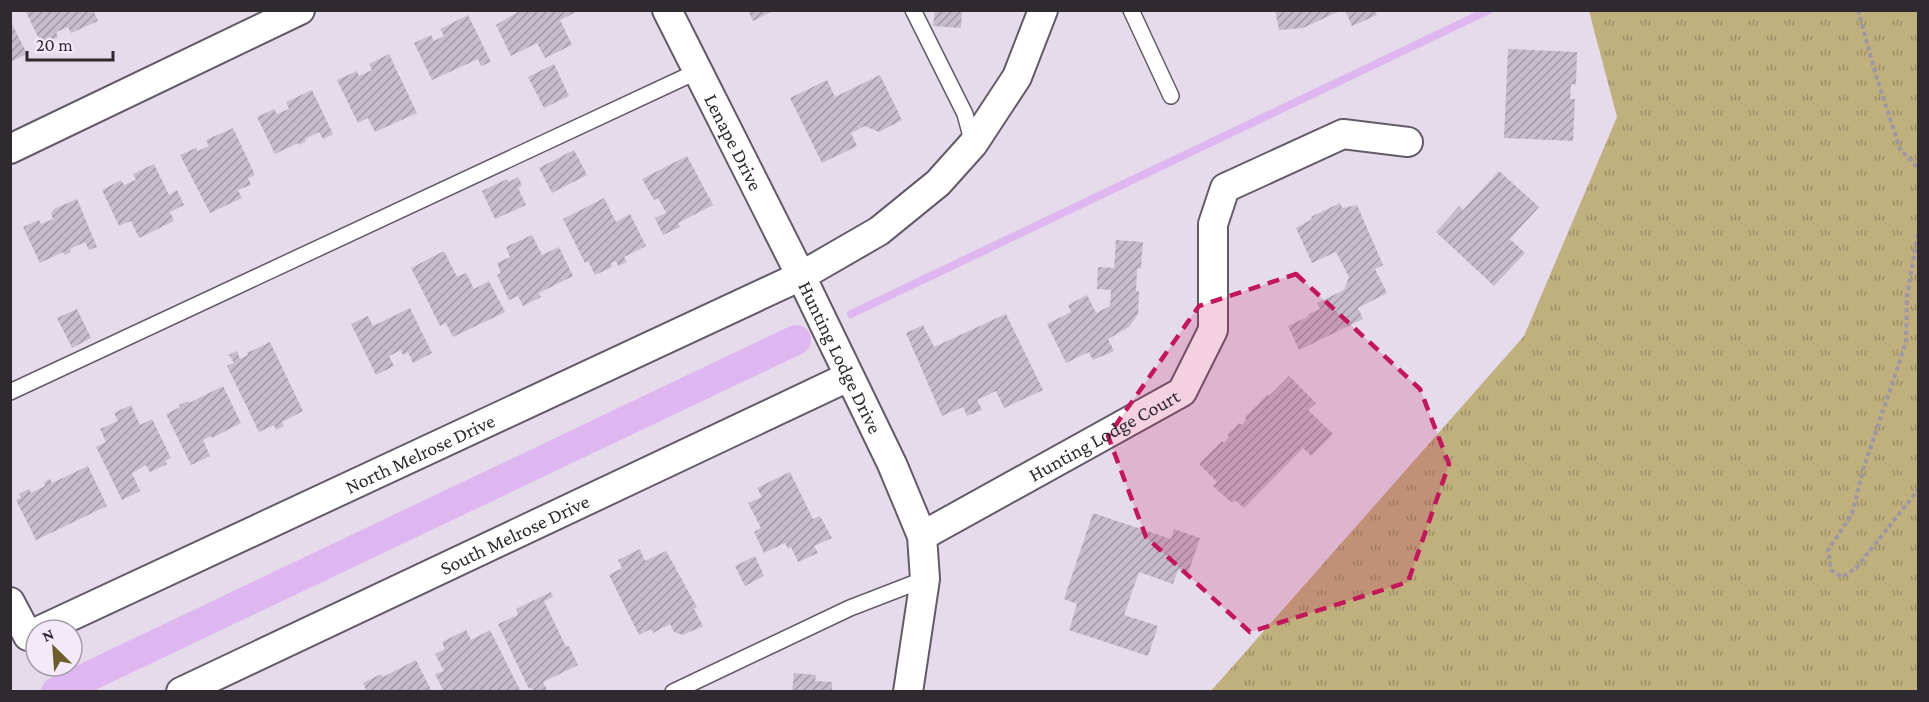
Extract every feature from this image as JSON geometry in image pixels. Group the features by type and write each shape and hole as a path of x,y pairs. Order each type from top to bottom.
{"street":[{"path":"10,148 300,10"},
{"name":"Lenape Drive","path":"667,10 801,276"},
{"name":"Hunting Lodge Drive","path":"908,692 925,579 922,536 892,464 801,276 879,231 938,183 973,144 1017,77 1043,10"},
{"name":"Hunting Lodge Court","path":"922,536 1182,392 1213,330 1213,224 1225,188 1343,134 1408,142"},
{"name":"North Melrose Drive","path":"68,618 801,276"},
{"name":"South Melrose Drive","path":"181,692 848,376"},
{"path":"10,602 24,627"}],"lane":[{"path":"914,10 965,114 973,144"},
{"path":"1131,10 1171,96"},
{"path":"10,392 698,71"},
{"path":"673,692 850,608 925,579"}],"path":[{"path":"1858,10 1900,149 1918,169"},
{"path":"1918,234 1907,296 1906,342 1863,470 1852,514 1828,550 1831,570 1842,578 1856,568 1918,490"}],"highlighted area":[{"path":"1296,274 1420,389 1449,464 1408,582 1250,632 1146,537 1108,436 1199,306"}],"green space":[{"path":"1589,11 1918,11 1918,691 1211,691 1524,336 1617,117"}],"building":[{"path":"25,10 93,10 98,21 71,33 68,27 56,32 58,37 42,45"},
{"path":"521,10 580,10 560,20 572,45 545,58 537,43 511,56 496,25"},
{"path":"748,10 775,10 753,21"},
{"path":"935,10 962,10 961,28 933,26"},
{"path":"1275,10 1342,10 1303,28 1279,30"},
{"path":"1345,10 1375,10 1377,15 1352,26"},
{"path":"468,15 491,62 481,66 478,59 432,80 414,43 431,35 434,41 444,36 440,29"},
{"path":"10,20 27,54 10,62"},
{"path":"1508,49 1577,52 1576,85 1571,84 1570,99 1575,99 1573,141 1504,138"},
{"path":"389,54 417,113 375,132 368,118 358,123 337,80 357,71 359,76 372,70 369,64"},
{"path":"554,64 569,96 544,108 528,77"},
{"path":"880,75 902,120 879,132 865,126 851,133 857,146 822,163 790,98 827,80 835,97"},
{"path":"312,90 333,134 323,139 319,132 299,145 298,143 275,154 257,117 274,109 277,114 289,109 286,102"},
{"path":"233,128 255,175 248,178 251,185 238,190 242,198 210,213 180,155 196,148 198,151 209,146 206,140"},
{"path":"574,150 587,175 552,193 539,168"},
{"path":"687,156 713,205 678,223 680,227 663,235 655,218 666,213 658,198 654,200 642,179"},
{"path":"154,164 169,195 177,190 184,205 170,212 174,221 139,238 131,221 119,226 102,190 121,180 124,185 136,180 133,174"},
{"path":"1499,171 1539,207 1510,239 1525,253 1494,286 1436,232 1459,206 1463,210"},
{"path":"518,177 522,185 518,188 526,205 495,219 482,191 507,179 509,182"},
{"path":"604,198 616,222 630,214 646,246 624,257 627,262 618,266 616,261 611,263 612,267 595,275 588,261 585,263 563,219"},
{"path":"77,199 97,247 89,250 85,242 70,249 71,252 65,255 63,252 40,263 23,227 39,220 41,224 53,219 51,213 54,209"},
{"path":"1340,203 1342,208 1357,205 1383,265 1375,269 1387,293 1358,308 1363,319 1299,350 1288,326 1320,309 1317,303 1344,290 1349,277 1336,252 1312,263 1296,228 1312,219 1311,217"},
{"path":"532,235 542,255 559,247 573,276 539,293 541,297 523,306 518,296 509,300 497,275 501,273 497,263 510,257 506,247"},
{"path":"1116,240 1143,242 1141,268 1137,269 1138,314 1129,327 1108,339 1114,351 1093,360 1089,352 1066,363 1047,324 1071,312 1068,305 1087,295 1096,313 1110,306 1111,290 1097,289 1098,267 1114,268"},
{"path":"444,251 457,277 466,273 474,289 489,281 505,312 453,337 446,323 440,326 411,268"},
{"path":"410,308 432,353 413,363 408,352 403,355 401,350 389,356 394,366 376,375 351,324 368,316 373,326"},
{"path":"77,309 91,338 72,348 57,318"},
{"path":"1006,314 1043,390 1004,408 996,391 977,400 982,410 967,416 963,407 942,416 906,333 923,325 934,347"},
{"path":"270,342 303,411 282,422 284,426 276,430 274,425 259,432 227,366 234,363 229,355 237,351 240,359"},
{"path":"1289,376 1316,403 1308,410 1333,434 1311,456 1303,448 1244,508 1235,500 1232,503 1213,486 1217,482 1199,464 1222,441 1224,443 1229,437 1227,435 1239,423 1242,425 1246,420 1245,417"},
{"path":"223,386 241,423 212,438 211,436 203,440 210,456 191,465 166,414 180,407 179,405 188,401 189,403"},
{"path":"131,405 140,425 152,419 171,458 165,461 167,464 150,472 146,465 132,473 140,491 122,500 96,447 106,442 100,429 118,421 114,413"},
{"path":"88,466 107,506 36,540 16,500 21,498 19,494 29,489 31,493 45,486 44,482 50,479 52,483"},
{"path":"790,472 813,519 820,516 832,538 814,546 818,553 798,562 791,547 788,549 785,543 764,553 754,532 761,528 748,503 762,497 757,488"},
{"path":"1093,513 1171,539 1174,529 1200,538 1188,573 1178,570 1173,584 1139,572 1124,615 1158,626 1148,656 1069,630 1077,604 1064,599"},
{"path":"640,549 645,561 666,551 697,607 694,609 703,626 683,635 674,632 670,624 653,633 651,629 639,635 609,575 622,568 618,560"},
{"path":"755,556 764,576 745,586 735,566"},
{"path":"551,592 553,597 544,601 566,647 569,646 578,665 543,682 548,692 533,692 532,688 529,689 498,624 518,615 516,609"},
{"path":"466,630 471,640 490,630 521,692 444,692 435,674 444,671 435,654 445,649 442,642"},
{"path":"416,660 432,692 367,692 363,683 381,674 383,677"},
{"path":"794,673 816,675 815,681 832,682 832,692 792,692"}],"waterway":[{"path":"851,314 1489,10"},
{"path":"56,692 796,340"}]}
